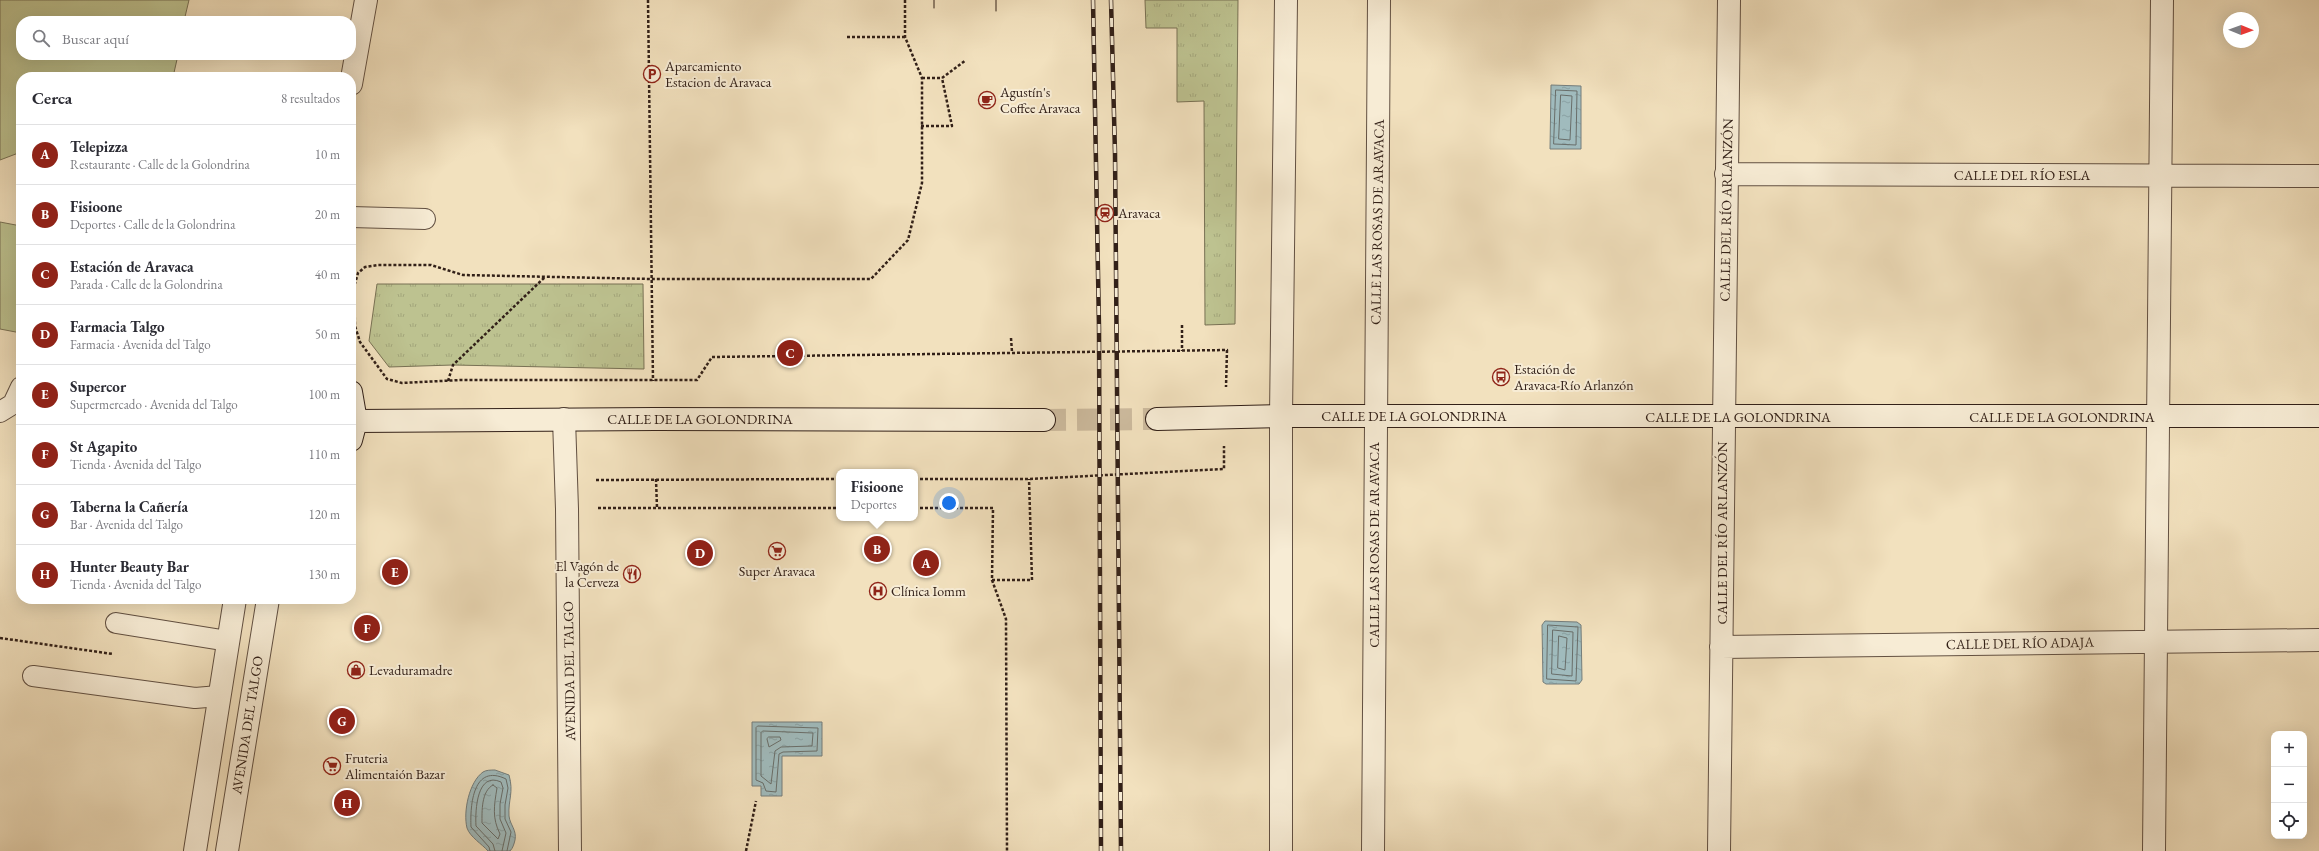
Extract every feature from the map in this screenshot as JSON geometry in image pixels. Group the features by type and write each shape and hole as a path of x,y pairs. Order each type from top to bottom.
{"street":[{"path":"356,56 366,0"},
{"path":"1281,851 1281,416 1286,0"},
{"name":"CALLE LAS ROSAS DE ARAVACA","path":"1373,851 1379,0"},
{"name":"CALLE DEL RÍO ARLANZÓN","path":"1719,851 1729,0"},
{"path":"2154,851 2162,0"},
{"path":"353,72 355,60"},
{"name":"CALLE DEL RÍO ESLA","path":"1726,174 2319,176"},
{"name":"CALLE DE LA GOLONDRINA","path":"1157,419 1281,416 2319,416"},
{"name":"CALLE DE LA GOLONDRINA","path":"356,431 564,419 1044,420"},
{"name":"AVENIDA DEL TALGO","path":"564,419 567,509 570,851"},
{"path":"195,851 234,604"},
{"name":"AVENIDA DEL TALGO","path":"227,851 267,604"},
{"name":"CALLE DEL RÍO ADAJA","path":"1722,647 2319,640"}],"lane":[{"path":"356,216 425,219"},
{"path":"0,412 13,404 16,398"},
{"path":"116,623 228,641"},
{"path":"33,676 195,698 219,696"}],"path":[{"path":"648,0 653,381"},
{"path":"356,280 358,273 365,267 378,264 431,265 463,276 651,279 871,278 908,240 922,183 922,78 905,38 905,0"},
{"path":"847,37 905,38"},
{"path":"922,78 942,78 966,60"},
{"path":"922,126 952,126 942,78"},
{"path":"448,381 453,365 546,277"},
{"path":"1182,325 1182,351"},
{"path":"356,330 360,342 388,379 402,383 448,381 697,380 712,357 1227,350"},
{"path":"1011,338 1012,352"},
{"path":"918,479 1029,479 1224,469"},
{"path":"656,479 656,508"},
{"path":"566,480 836,479"},
{"path":"992,580 1032,580 1029,479"},
{"path":"567,509 836,508"},
{"path":"918,508 993,508 992,580 1006,619 1007,851"},
{"path":"746,851 756,801"}],"green space":[{"path":"0,0 189,0 185,16 16,16 16,60 177,60 174,72 16,72 16,154 0,160"},
{"path":"1145,0 1238,0 1235,324 1205,325 1204,101 1177,102 1177,28 1146,28"},
{"path":"0,222 16,225 16,332 0,329"},
{"path":"377,284 643,284 644,369 453,365 389,367 369,341"}],"water":[{"path":"1551,85 1581,86 1581,149 1550,149"},
{"path":"1545,621 1577,622 1581,625 1582,680 1579,684 1546,684 1543,682 1542,625"},
{"path":"752,722 822,722 822,756 782,756 782,796 761,796 761,786 752,786"},
{"path":"487,770 495,770 509,775 511,791 509,816 515,836 512,849 510,851 488,851 473,837 467,828 466,814 468,798 474,783 483,772"}],"tunnel":[{"path":"1044,420 1157,419"}],"tram line":[{"path":"934,0 934,8"},
{"path":"996,0 996,11"}],"railway":[{"path":"1093,0 1099,327 1101,851"},
{"path":"1111,0 1115,153 1121,851"}],"place":[{"name":"Aparcamiento Estacion de Aravaca","path":"652,74"},
{"name":"Agustín's Coffee Aravaca","path":"987,100"},
{"name":"Aravaca","path":"1105,213"},
{"name":"Estación de Aravaca","path":"790,353"},
{"name":"Estación de Aravaca-Río Arlanzón","path":"1501,377"},
{"name":"Fisioone","path":"877,549"},
{"name":"Super Aravaca","path":"777,551"},
{"name":"Farmacia Talgo","path":"700,553"},
{"name":"Telepizza","path":"926,563"},
{"name":"Supercor","path":"395,572"},
{"name":"El Vagón de la Cerveza","path":"632,574"},
{"name":"Clínica Iomm","path":"878,591"},
{"name":"St Agapito","path":"367,628"},
{"name":"Levaduramadre","path":"356,670"},
{"name":"Taberna la Cañería","path":"342,721"},
{"name":"Fruteria Alimentaión Bazar","path":"332,766"},
{"name":"Hunter Beauty Bar","path":"347,803"}]}
